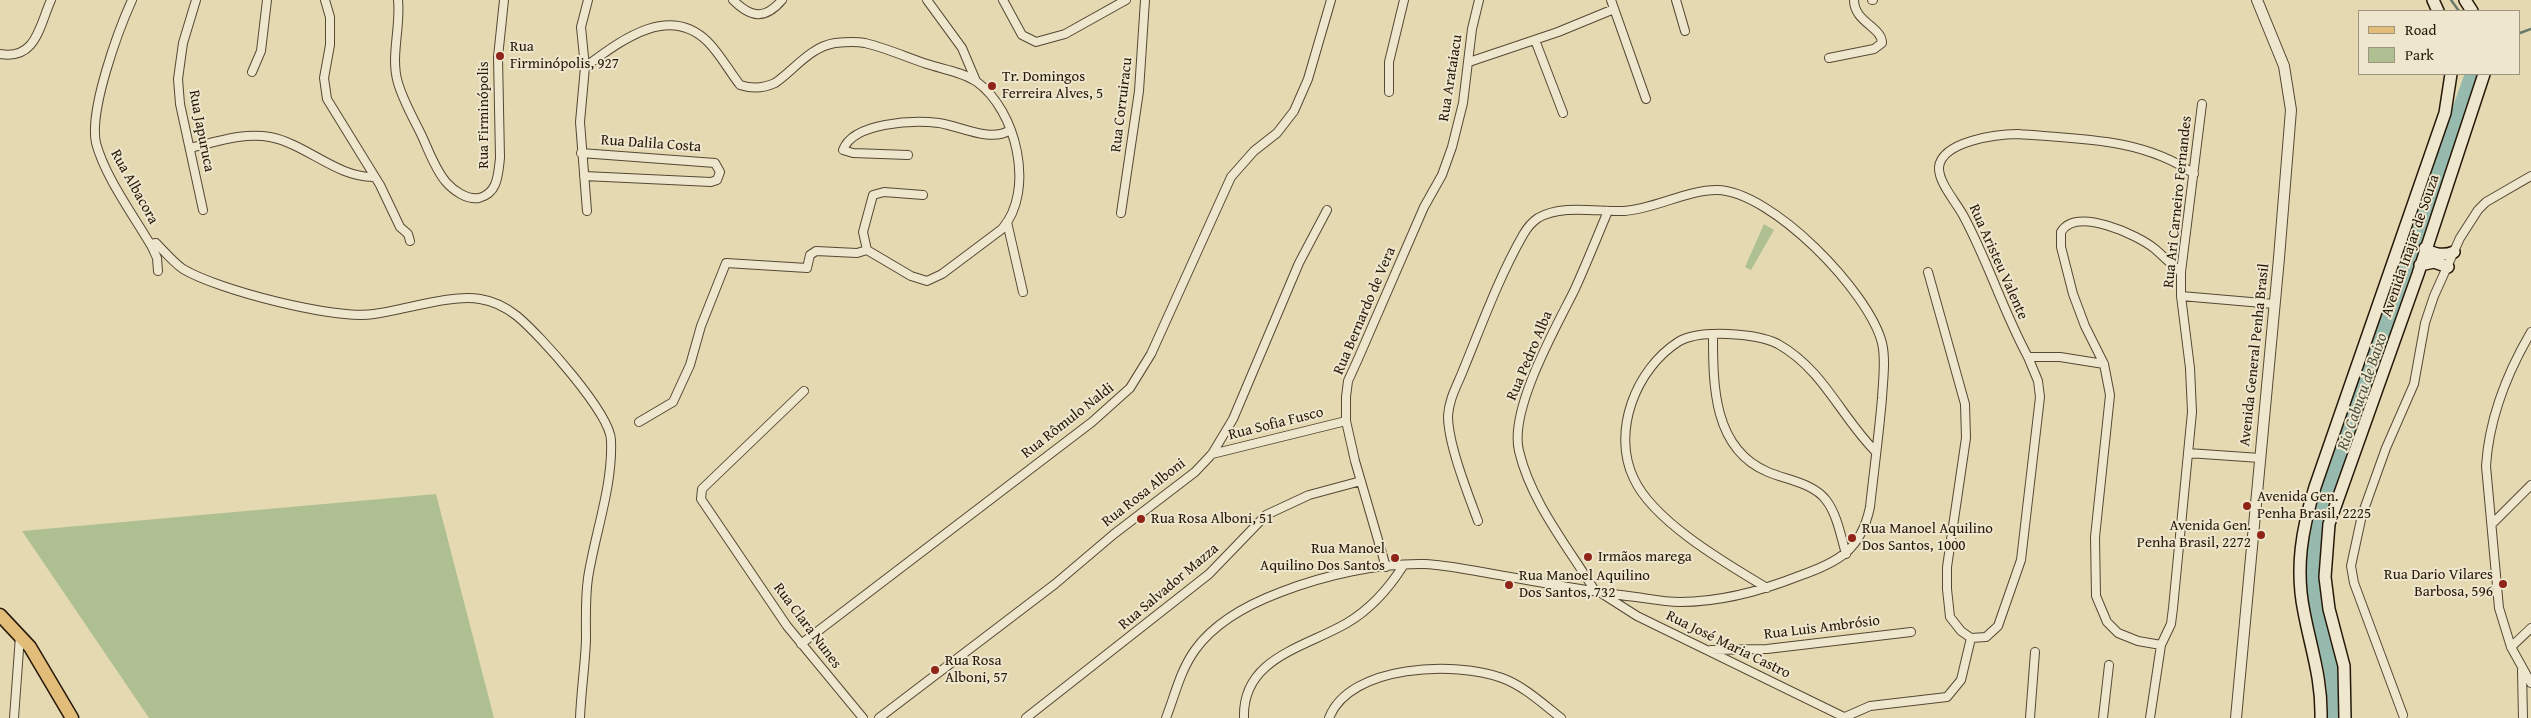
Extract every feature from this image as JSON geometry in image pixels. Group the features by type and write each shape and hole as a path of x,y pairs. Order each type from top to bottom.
{"main road":[{"name":"Avenida Inajar de Souza","path":"2321,718 2318,670 2301,595 2301,539 2315,487 2445,113 2451,75"},
{"name":"Avenida Inajar de Souza","path":"2345,718 2344,666 2329,609 2325,577 2329,524 2420,265 2484,75"},
{"path":"2425,248 2440,254 2454,252"},
{"path":"2420,265 2434,262 2448,267"},
{"path":"0,615 20,634 34,653 72,718"}],"street":[{"path":"0,54 17,55 28,49 51,0"},
{"name":"Rua Albacora","path":"132,0 97,108 95,135 100,156 151,244 157,258 158,271"},
{"name":"Rua Japuruca","path":"196,0 179,65 180,104 203,210"},
{"path":"252,72 261,51 267,0"},
{"path":"325,0 330,18 324,90 327,99 400,227 408,234 410,241"},
{"name":"Rua Firminópolis","path":"398,0 399,30 394,61 398,85 440,175 464,196 475,198 492,192 496,184 500,165 498,57 504,0"},
{"path":"733,0 748,11 760,15 770,11 782,0"},
{"path":"923,195 884,192 873,195 863,232 867,250 905,273 927,281 942,274 983,244 1007,222 1017,199 1020,180 1019,161 1010,130 995,100 976,81 962,48 927,0"},
{"path":"1003,0 1022,35 1036,42 1065,34 1126,0"},
{"name":"Rua Corruiracu","path":"1121,213 1139,91 1145,0"},
{"name":"Rua Rômulo Naldi","path":"801,644 1092,422 1130,388 1161,335 1230,178 1239,166 1287,122 1302,96 1331,0"},
{"path":"1389,92 1389,62 1404,0"},
{"name":"Rua Arataiacu","path":"1448,160 1462,111 1479,0"},
{"path":"1611,0 1646,99"},
{"path":"1676,0 1685,31"},
{"path":"1829,58 1874,49 1882,43 1881,36 1854,9 1854,0"},
{"name":"Avenida General Penha Brasil","path":"2236,718 2291,101 2284,66 2257,0"},
{"path":"587,210 580,122 585,67 581,27 588,1"},
{"path":"1468,62 1535,40 1614,9"},
{"path":"585,67 635,33 666,26 685,28 699,34 712,46 740,84 748,87 768,86 775,83 813,52 833,43 844,42 864,43 976,81"},
{"path":"1535,40 1562,113"},
{"name":"Rua Ari Carneiro Fernandes","path":"2150,718 2161,645 2171,624 2188,453 2191,392 2181,296 2181,272 2202,104"},
{"path":"908,156 853,153 843,150 846,142 854,136 892,124 939,123 995,135 1005,134 1010,130"},
{"name":"Rua Aristeu Valente","path":"2028,357 1976,241 1942,179 1939,168 1943,156 1956,147 1974,140 2003,134 2031,135 2127,144 2162,155 2194,174"},
{"path":"190,148 240,137 261,136 284,142 352,173 373,177"},
{"name":"Rua Dalila Costa","path":"581,153 715,163 720,172 717,180 712,182 584,176"},
{"name":"Rua Bernardo de Vera","path":"1386,567 1346,421 1344,408 1348,381 1424,207 1448,160"},
{"path":"2403,715 2354,583 2351,566 2362,515 2386,448 2414,384 2429,309 2454,252 2478,210 2486,202 2531,176"},
{"path":"1166,718 1186,666 1195,650 1210,633 1231,617 1267,598 1310,581 1386,567 1425,564 1598,592 1691,602 1721,600 1767,588 1806,574 1846,554 1860,540 1867,522 1876,452 1884,363 1879,332 1866,308 1851,288 1809,241 1765,207 1742,195 1724,191 1708,191 1626,210 1556,212 1536,219 1523,234 1451,398 1448,418 1450,434 1478,521"},
{"name":"Rua Rosa Alboni","path":"879,718 1055,584 1114,534 1195,472 1212,454 1233,419 1299,264 1326,210"},
{"name":"Rua Pedro Alba","path":"1598,592 1537,498 1524,470 1518,449 1517,436 1520,414 1534,375 1608,211"},
{"path":"2161,645 2118,633 2102,614 2096,596 2095,537 2110,395 2104,364 2079,312 2073,294 2060,238 2065,226 2079,220 2127,233 2155,249 2181,272"},
{"path":"1007,222 1023,292"},
{"path":"151,244 156,244 183,268 243,293 325,311 372,315 463,298 478,298 492,302 509,311 538,337 595,405 608,426 611,439 606,486 586,595 586,642 580,718"},
{"path":"639,422 673,402 690,365 695,344 726,263 807,268 810,255 816,251 857,253 867,250"},
{"path":"1928,272 1965,404 1966,438 1947,567 1947,589 1950,617 1971,638 1986,637 1998,626 2021,560 2040,397 2038,381 2028,357 2060,357 2104,364"},
{"path":"2181,296 2274,304"},
{"path":"2531,332 2505,385 2491,429 2486,466 2500,608 2511,647 2522,670 2531,683"},
{"path":"1767,588 1697,543 1660,512 1639,489 1633,478 1626,456 1628,414 1633,399 1645,377 1667,351 1680,341 1713,335 1754,336 1775,343 1816,374 1852,426 1876,452"},
{"path":"1713,335 1717,409 1725,430 1736,446 1757,466 1813,489 1825,498 1831,506 1846,554"},
{"name":"Rua Clara Nunes","path":"804,391 702,489 701,499 801,644 862,718"},
{"name":"Rua Sofia Fusco","path":"1212,454 1346,421"},
{"path":"2188,453 2260,458"},
{"name":"Rua Salvador Mazza","path":"1026,718 1210,574 1266,515 1300,499 1361,480"},
{"path":"2492,524 2531,485"},
{"path":"1244,718 1247,690 1261,671 1273,661 1349,622 1393,582 1402,566"},
{"name":"Rua José Maria Castro","path":"1598,592 1637,616 1845,718"},
{"path":"2511,647 2531,628"},
{"name":"Rua Luis Ambrósio","path":"1707,650 1767,649 1910,632"},
{"path":"14,718 20,634"},
{"path":"1845,718 1870,706 1947,697 1961,680 1971,638"},
{"path":"2030,718 2036,652"},
{"path":"2103,718 2108,665"},
{"path":"1330,718 1338,702 1346,694 1372,680 1403,673 1464,670 1510,681 1561,718"},
{"path":"2522,670 2523,718"},
{"path":"1170,709 1172,718"}],"green space":[{"path":"1764,224 1774,230 1751,270 1745,267"},
{"path":"436,494 494,718 149,718 22,531"}],"waterway":[{"name":"Rio Cabuçu de Baixo","path":"2451,0 2458,10"},
{"path":"2521,33 2531,29"},
{"name":"Rio Cabuçu de Baixo","path":"2335,718 2335,688 2312,589 2311,564 2316,526 2322,502 2473,75"}],"place":[{"name":"Rua Firminópolis, 927","path":"500,56"},
{"name":"Tr. Domingos Ferreira Alves, 5","path":"992,86"},
{"name":"Avenida Gen. Penha Brasil, 2225","path":"2247,506"},
{"name":"Rua Rosa Alboni, 51","path":"1141,519"},
{"name":"Avenida Gen. Penha Brasil, 2272","path":"2261,535"},
{"name":"Rua Manoel Aquilino Dos Santos, 1000","path":"1852,538"},
{"name":"Irmãos marega","path":"1588,557"},
{"name":"Rua Manoel Aquilino Dos Santos","path":"1395,558"},
{"name":"Rua Dario Vilares Barbosa, 596","path":"2503,584"},
{"name":"Rua Manoel Aquilino Dos Santos, 732","path":"1509,585"},
{"name":"Rua Rosa Alboni, 57","path":"935,670"}]}
